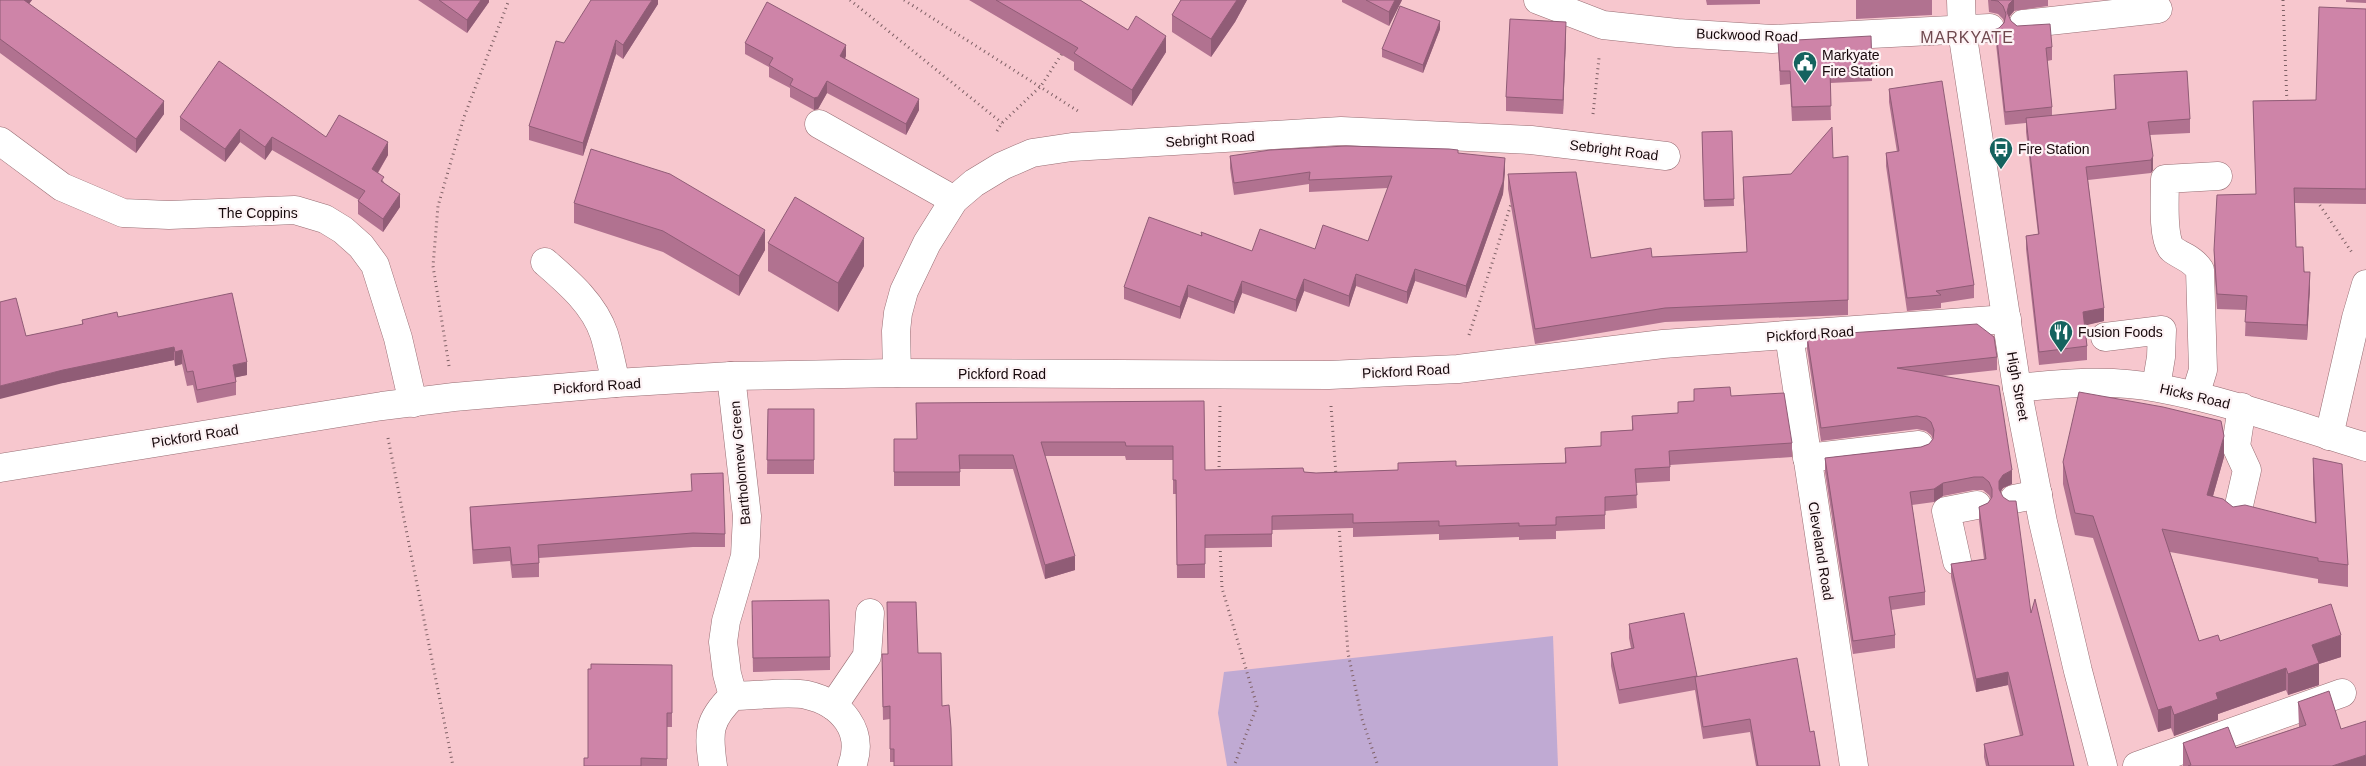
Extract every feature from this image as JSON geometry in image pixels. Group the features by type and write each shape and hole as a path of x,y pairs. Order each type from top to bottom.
{"street":[{"name":"Buckwood Road","path":"1538,0 1603,25 1772,39 1962,31 1990,28"},
{"name":"High Street","path":"1961,0 1962,31 2017,388 2026,496 2078,671 2103,766"},
{"path":"2023,24 2158,9"},
{"path":"819,124 954,200"},
{"name":"Sebright Road","path":"896,373 897,322 904,291 927,243 954,200 974,183 1002,166 1032,153 1072,147 1340,130 1532,140 1666,156"},
{"name":"The Coppins","path":"0,141 62,187 123,213 169,215 295,210 325,219 344,230 361,246 376,265 398,338 413,402"},
{"path":"2195,396 2203,370 2200,270 2194,261 2170,248 2166,238 2164,179 2218,176"},
{"path":"545,262 567,281 588,304 604,333 616,384"},
{"path":"2329,436 2356,318 2366,284"},
{"name":"Pickford Road","path":"0,468 382,406 454,397 616,384 731,376 896,373 1329,375 1458,369 1663,344 2007,319"},
{"path":"2105,337 2162,330 2161,358 2156,387"},
{"name":"Cleveland Road","path":"1789,335 1854,766"},
{"name":"Bartholomew Green","path":"731,376 747,516 745,556 726,621 723,642 727,674 734,696"},
{"name":"Hicks Road","path":"2017,388 2065,382 2156,387 2242,407 2366,447"},
{"path":"2237,514 2247,470 2236,446 2242,407"},
{"path":"1807,458 1919,445"},
{"path":"1957,561 1946,511 1977,505"},
{"path":"832,706 867,656 870,613"},
{"path":"2137,766 2342,693"},
{"path":"713,766 709,742 711,724 720,709 734,696 805,695 824,700 848,720 854,731 857,746 852,766"}],"path":[{"path":"454,397 433,266 438,206 464,117 510,0"},
{"path":"850,0 1002,123"},
{"path":"904,0 1082,113"},
{"path":"2284,0 2288,111"},
{"path":"1590,148 1603,25"},
{"path":"992,138 1002,123 1041,86 1067,46"},
{"path":"1458,369 1514,195"},
{"path":"2314,197 2356,258"},
{"path":"1219,474 1221,375"},
{"path":"1329,375 1336,484"},
{"path":"382,406 453,766"},
{"path":"1339,524 1348,653 1362,718 1378,766"},
{"path":"1220,541 1222,588 1257,706 1234,766"}],"shaded area":[{"path":"1553,636 1558,766 1227,766 1218,713 1224,672"}],"building":[{"path":"0,0 24,0 164,101 136,139 0,39"},
{"path":"439,0 481,0 467,20"},
{"path":"591,0 652,0 623,45 616,40 583,143 529,126 556,41 564,43"},
{"path":"996,0 1080,0 1128,30 1136,16 1166,36 1132,90 1074,53 1078,48"},
{"path":"1181,0 1237,0 1211,39 1172,15"},
{"path":"1366,0 1395,0 1389,12"},
{"path":"1991,0 2013,0 2009,4 2007,12 2011,21 2017,26 2050,24 2052,47 2046,48 2052,107 2005,112 1996,31 1991,31 1999,28 2004,23 2006,14 2003,6 1998,1"},
{"path":"767,2 846,45 840,56 919,99 906,124 827,81 818,97 814,98 790,85 793,79 769,65 773,58 745,43"},
{"path":"1400,6 1440,21 1423,65 1382,49"},
{"path":"2319,7 2366,9 2366,189 2294,188 2296,247 2303,247 2304,272 2310,272 2307,325 2245,322 2247,296 2217,294 2214,250 2217,195 2256,194 2253,101 2316,100"},
{"path":"1510,19 1566,22 1563,100 1506,97"},
{"name":"Markyate Fire Station","path":"1871,36 1872,67 1830,69 1831,106 1792,107 1790,71 1780,71 1778,41"},
{"path":"219,61 326,137 339,115 388,142 372,169 384,177 381,181 400,194 383,219 358,201 365,191 272,137 265,147 240,129 225,149 180,117"},
{"path":"2187,71 2190,119 2148,122 2153,156 2151,160 2086,167 2104,308 2083,312 2087,346 2039,352 2026,236 2039,234 2026,118 2116,109 2114,75"},
{"path":"1942,81 1974,285 1936,291 1941,295 1907,298 1886,153 1899,151 1889,89"},
{"path":"1832,127 1833,158 1848,156 1848,300 1665,308 1535,329 1508,174 1576,172 1591,258 1651,248 1652,257 1747,252 1743,177 1791,174"},
{"path":"1732,131 1734,199 1704,200 1702,132"},
{"path":"1346,146 1449,149 1458,150 1458,153 1505,158 1503,182 1466,286 1415,269 1407,292 1356,274 1349,296 1304,279 1296,300 1242,281 1234,302 1188,285 1180,307 1124,287 1149,217 1202,236 1201,232 1252,251 1260,229 1315,249 1323,225 1368,241 1392,176 1309,180 1310,172 1234,183 1230,156 1270,150"},
{"path":"591,149 670,174 765,230 739,276 663,231 574,203"},
{"path":"795,197 864,238 838,283 768,243"},
{"path":"232,293 247,362 233,365 236,382 197,390 193,371 187,372 182,350 175,352 174,347 63,370 0,386 0,302 16,298 26,336 83,324 82,320 117,312 118,317"},
{"path":"1977,324 1994,337 1997,357 1897,368 1999,386 2012,470 2003,475 1999,481 1999,489 2003,497 2009,501 2016,501 2031,613 2035,599 2074,766 1989,766 1984,744 2023,735 2008,672 1976,679 1951,564 1986,559 1979,507 1988,503 1992,497 1992,489 1989,482 1983,477 1943,483 1934,489 1910,492 1925,592 1889,597 1895,635 1853,641 1825,458 1921,447 1929,444 1933,439 1934,430 1931,422 1926,418 1917,416 1821,428 1807,336"},
{"path":"1730,387 1731,396 1784,393 1792,443 1669,451 1670,467 1635,469 1637,495 1605,497 1605,515 1556,517 1556,525 1519,526 1519,523 1439,526 1439,521 1353,523 1353,514 1272,516 1272,534 1205,535 1205,564 1177,565 1176,480 1173,480 1173,446 1126,446 1125,442 1041,442 1075,556 1045,565 1013,455 959,455 960,472 894,472 894,439 917,439 916,403 1204,401 1205,470 1303,468 1304,472 1316,473 1398,470 1398,463 1456,461 1456,466 1566,463 1565,448 1601,446 1601,432 1633,430 1632,416 1678,413 1678,402 1694,401 1694,389"},
{"path":"2079,392 2163,407 2221,421 2224,436 2207,495 2223,499 2233,507 2245,505 2316,523 2313,458 2342,464 2348,565 2318,561 2318,558 2162,529 2199,641 2218,635 2220,641 2331,604 2341,635 2312,645 2319,663 2288,674 2286,668 2216,693 2218,699 2174,715 2171,706 2158,710 2093,516 2075,513 2063,462"},
{"path":"768,409 814,409 814,460 767,460"},
{"path":"723,473 725,534 693,533 538,545 539,563 512,565 510,547 473,550 470,507 692,491 691,474"},
{"path":"829,600 830,657 753,658 752,601"},
{"path":"887,602 916,602 918,653 941,653 942,706 949,705 952,766 894,766 894,749 890,749 890,706 883,707 882,654 888,654"},
{"path":"1684,613 1697,676 1619,690 1611,653 1634,648 1629,624"},
{"path":"1797,658 1810,732 1814,731 1820,766 1758,766 1750,719 1703,727 1695,677"},
{"path":"591,664 672,665 672,713 667,713 667,759 641,758 641,766 584,766 584,758 588,758 588,669 591,669"},
{"path":"2329,691 2341,729 2366,721 2366,755 2332,766 2188,766 2191,765 2183,743 2228,727 2236,748 2306,725 2298,702"}],"place":[{"name":"Markyate Fire Station","path":"1805,84"},
{"name":"Fire Station","path":"2001,170"},
{"name":"Fusion Foods","path":"2061,353"}],"district":[{"name":"MARKYATE","path":"1967,37"}]}
